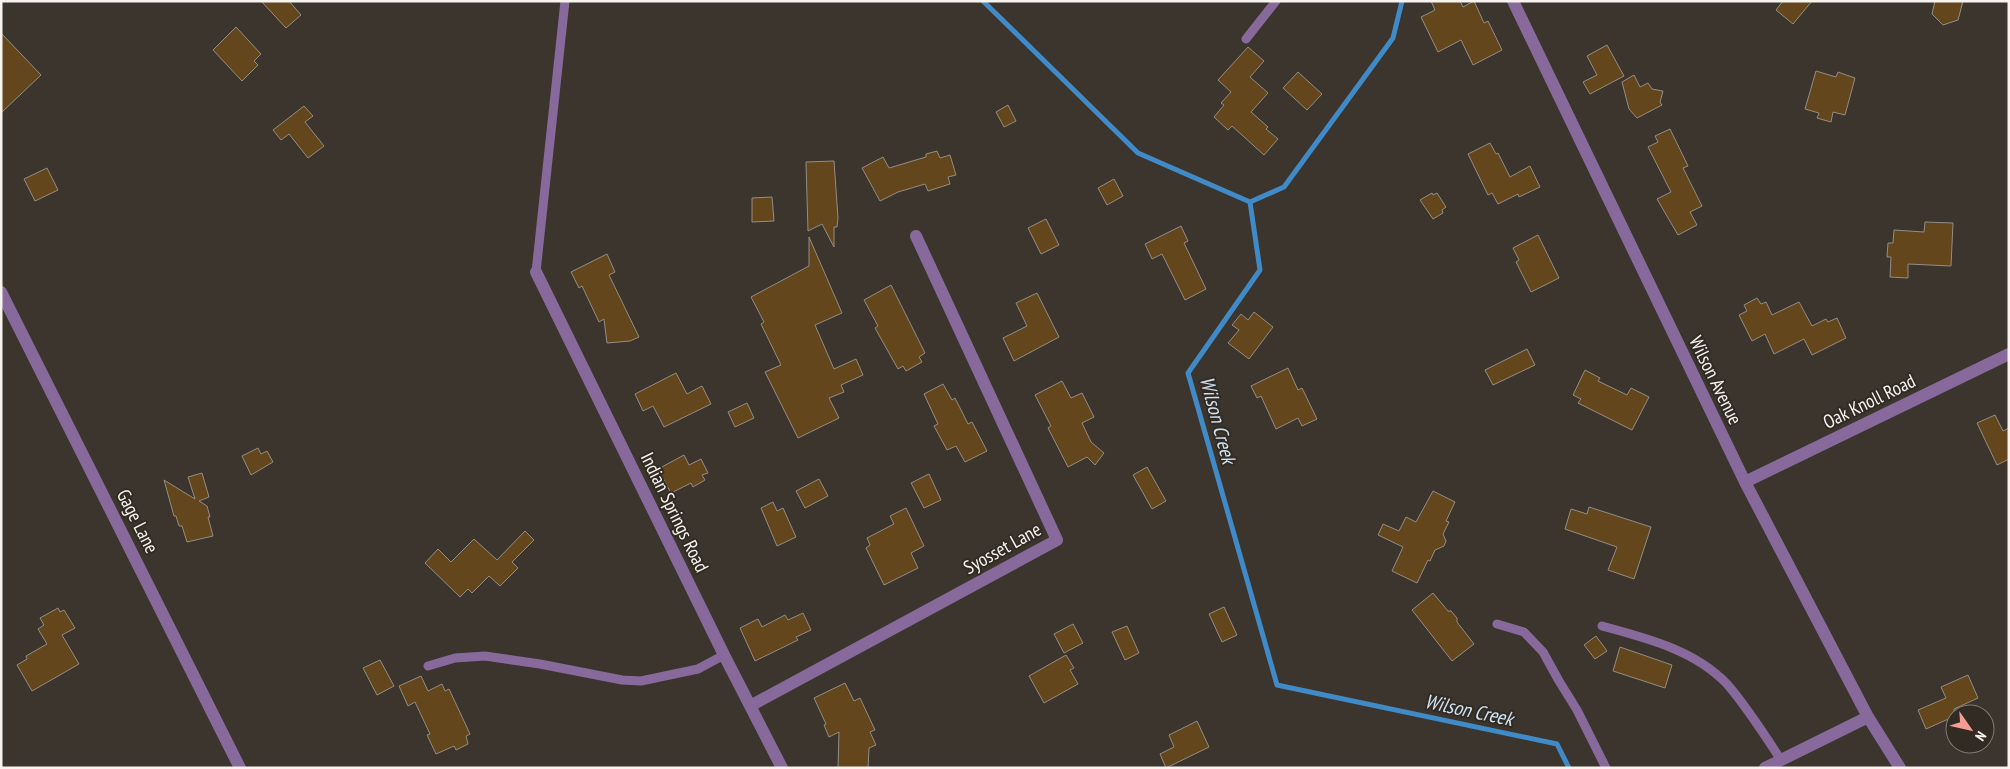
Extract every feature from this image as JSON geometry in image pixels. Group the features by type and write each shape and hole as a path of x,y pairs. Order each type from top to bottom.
{"street":[{"name":"Wilson Avenue","path":"1513,1 1745,482 1868,717 1900,768"},
{"name":"Syosset Lane","path":"750,706 1057,540 916,236"},
{"name":"Indian Springs Road","path":"536,272 724,656 782,768"},
{"name":"Gage Lane","path":"1,292 240,768"},
{"name":"Oak Knoll Road","path":"1745,482 2009,354"},
{"path":"1765,768 1868,717"}],"lane":[{"path":"536,272 565,1"},
{"path":"1246,39 1276,1"},
{"path":"1497,624 1524,632 1543,652 1558,681 1578,710 1606,768"},
{"path":"1602,626 1672,648 1701,664 1726,684 1760,728 1781,760"},
{"path":"428,666 455,658 485,656 540,664 622,680 641,681 698,669 724,656"}],"building":[{"path":"261,1 289,1 301,15 286,28"},
{"path":"1431,1 1460,1 1463,7 1474,1 1484,23 1488,21 1502,50 1473,65 1461,40 1438,52 1421,17 1435,10"},
{"path":"1783,1 1812,1 1793,24 1776,10"},
{"path":"1935,1 1963,1 1958,20 1943,25 1932,14"},
{"path":"236,27 261,54 254,61 258,65 242,81 213,50"},
{"path":"1,33 41,75 1,113"},
{"path":"1607,45 1624,76 1590,94 1583,82 1597,75 1587,56"},
{"path":"1248,47 1264,61 1250,77 1268,93 1251,112 1278,139 1264,155 1232,126 1228,130 1214,117 1224,105 1221,103 1231,92 1218,80"},
{"path":"1816,71 1836,77 1838,72 1855,78 1845,115 1833,112 1831,122 1817,118 1819,113 1805,109"},
{"path":"1298,72 1322,94 1307,110 1283,88"},
{"path":"1634,75 1640,87 1648,83 1652,89 1663,91 1660,102 1662,105 1637,118 1629,109 1622,82"},
{"path":"1008,105 1016,121 1004,127 996,112"},
{"path":"304,106 313,116 305,122 324,146 308,158 289,134 281,140 273,130"},
{"path":"1670,129 1688,166 1683,168 1702,206 1690,212 1697,225 1678,235 1657,199 1671,192 1648,147 1658,142 1655,136"},
{"path":"1490,143 1496,154 1498,153 1510,177 1530,166 1540,187 1519,197 1518,194 1498,204 1492,193 1488,195 1468,154"},
{"path":"937,151 940,158 950,155 956,175 948,177 950,184 928,191 925,184 898,192 880,201 862,168 883,157 889,168 926,157 926,154"},
{"path":"834,161 838,218 837,227 834,227 834,247 822,224 808,231 806,162"},
{"path":"47,168 58,190 35,201 24,179"},
{"path":"1114,179 1123,196 1107,205 1098,188"},
{"path":"1432,193 1433,195 1437,193 1446,207 1442,210 1443,213 1433,219 1420,200"},
{"path":"772,197 774,221 752,222 752,198"},
{"path":"1046,219 1059,245 1041,254 1028,228"},
{"path":"1925,222 1953,223 1951,266 1908,264 1908,278 1890,277 1891,257 1887,257 1888,243 1893,243 1894,230 1924,232"},
{"path":"1181,226 1188,241 1184,243 1206,289 1185,300 1162,254 1152,259 1145,244"},
{"path":"1538,235 1559,278 1531,292 1516,262 1519,260 1513,248"},
{"path":"809,237 842,313 815,325 834,369 856,359 863,375 841,385 844,392 829,398 839,418 798,438 765,372 781,365 761,324 764,322 751,297 809,266"},
{"path":"607,254 615,272 609,275 639,337 630,341 607,343 604,319 599,322 582,286 579,288 571,272"},
{"path":"891,285 925,353 919,357 922,362 906,371 903,366 898,369 875,328 878,326 864,300"},
{"path":"1037,293 1059,337 1014,361 1003,338 1027,326 1016,303"},
{"path":"1757,298 1761,304 1766,302 1772,315 1799,302 1812,326 1826,319 1828,322 1837,318 1846,338 1812,355 1804,339 1774,354 1765,334 1752,341 1739,315 1747,311 1744,305"},
{"path":"1254,312 1273,327 1249,359 1228,343 1239,330 1232,325 1241,314 1248,320"},
{"path":"1527,349 1535,365 1493,385 1485,370"},
{"path":"1288,368 1298,390 1302,388 1317,419 1302,426 1298,418 1276,429 1261,396 1257,398 1251,386"},
{"path":"1585,370 1600,378 1598,381 1627,395 1631,388 1649,397 1632,430 1578,403 1581,399 1573,395"},
{"path":"676,373 687,394 702,386 711,404 664,427 653,406 643,411 635,394"},
{"path":"1062,381 1071,398 1082,393 1094,417 1082,423 1091,442 1104,453 1095,465 1087,457 1068,467 1048,428 1051,426 1035,395"},
{"path":"943,384 952,400 955,398 968,424 972,422 987,451 965,462 956,446 947,450 934,426 938,424 924,394"},
{"path":"747,403 754,418 735,427 728,412"},
{"path":"1995,415 2003,431 2009,428 2009,459 1997,465 1977,423"},
{"path":"258,448 261,454 267,451 273,462 251,475 242,456"},
{"path":"684,455 689,465 701,459 708,473 702,475 705,480 693,487 691,483 671,493 658,469"},
{"path":"1147,467 1166,501 1152,509 1133,475"},
{"path":"202,473 209,497 199,501 207,506 213,536 187,542 182,526 179,526 176,516 174,516 164,480 195,499 188,477"},
{"path":"929,474 941,500 924,508 911,483"},
{"path":"819,479 828,496 805,508 796,491"},
{"path":"1433,491 1455,502 1446,521 1449,522 1443,534 1446,541 1444,546 1435,550 1417,583 1392,571 1403,547 1378,535 1383,524 1399,531 1406,517 1416,522"},
{"path":"773,502 777,511 783,508 796,537 777,546 761,508"},
{"path":"1589,507 1651,527 1634,579 1608,570 1617,547 1565,529 1571,509 1587,514"},
{"path":"906,508 924,546 911,553 918,568 884,585 866,548 870,545 867,538 894,524 890,516"},
{"path":"525,531 534,540 512,562 518,568 500,586 489,576 472,593 468,589 460,597 425,563 438,549 451,562 474,539 497,560"},
{"path":"1433,593 1448,611 1451,611 1457,618 1457,622 1474,644 1452,661 1412,610"},
{"path":"1224,607 1237,635 1222,642 1209,614"},
{"path":"58,608 60,612 64,610 75,628 62,635 79,664 32,691 17,665 27,659 26,656 47,644 38,629 44,625 40,618"},
{"path":"803,613 811,630 796,637 798,640 755,661 740,628 758,619 762,627 785,615 788,620"},
{"path":"1073,624 1083,643 1064,653 1054,634"},
{"path":"1127,626 1139,653 1125,660 1112,632"},
{"path":"1596,636 1607,651 1595,659 1584,645"},
{"path":"1620,647 1672,665 1665,688 1613,671"},
{"path":"1066,655 1074,668 1070,670 1078,684 1044,703 1029,676"},
{"path":"380,660 394,686 377,695 363,668"},
{"path":"1968,675 1978,698 1965,704 1945,704 1945,720 1926,729 1918,710 1946,698 1941,687"},
{"path":"421,676 428,691 442,684 445,691 449,689 470,734 466,736 468,744 456,750 454,746 436,754 427,735 430,734 415,702 408,706 399,686"},
{"path":"845,683 854,701 860,698 875,730 870,732 876,745 869,748 868,768 838,768 839,732 829,737 824,725 826,724 814,698"},
{"path":"1197,721 1209,747 1166,768 1160,754 1174,747 1169,735"}],"waterway":[{"name":"Wilson Creek","path":"983,1 1138,153 1250,202 1260,270 1188,373 1277,685 1557,744 1569,768"},
{"path":"1250,202 1284,187 1393,38 1402,1"}]}
